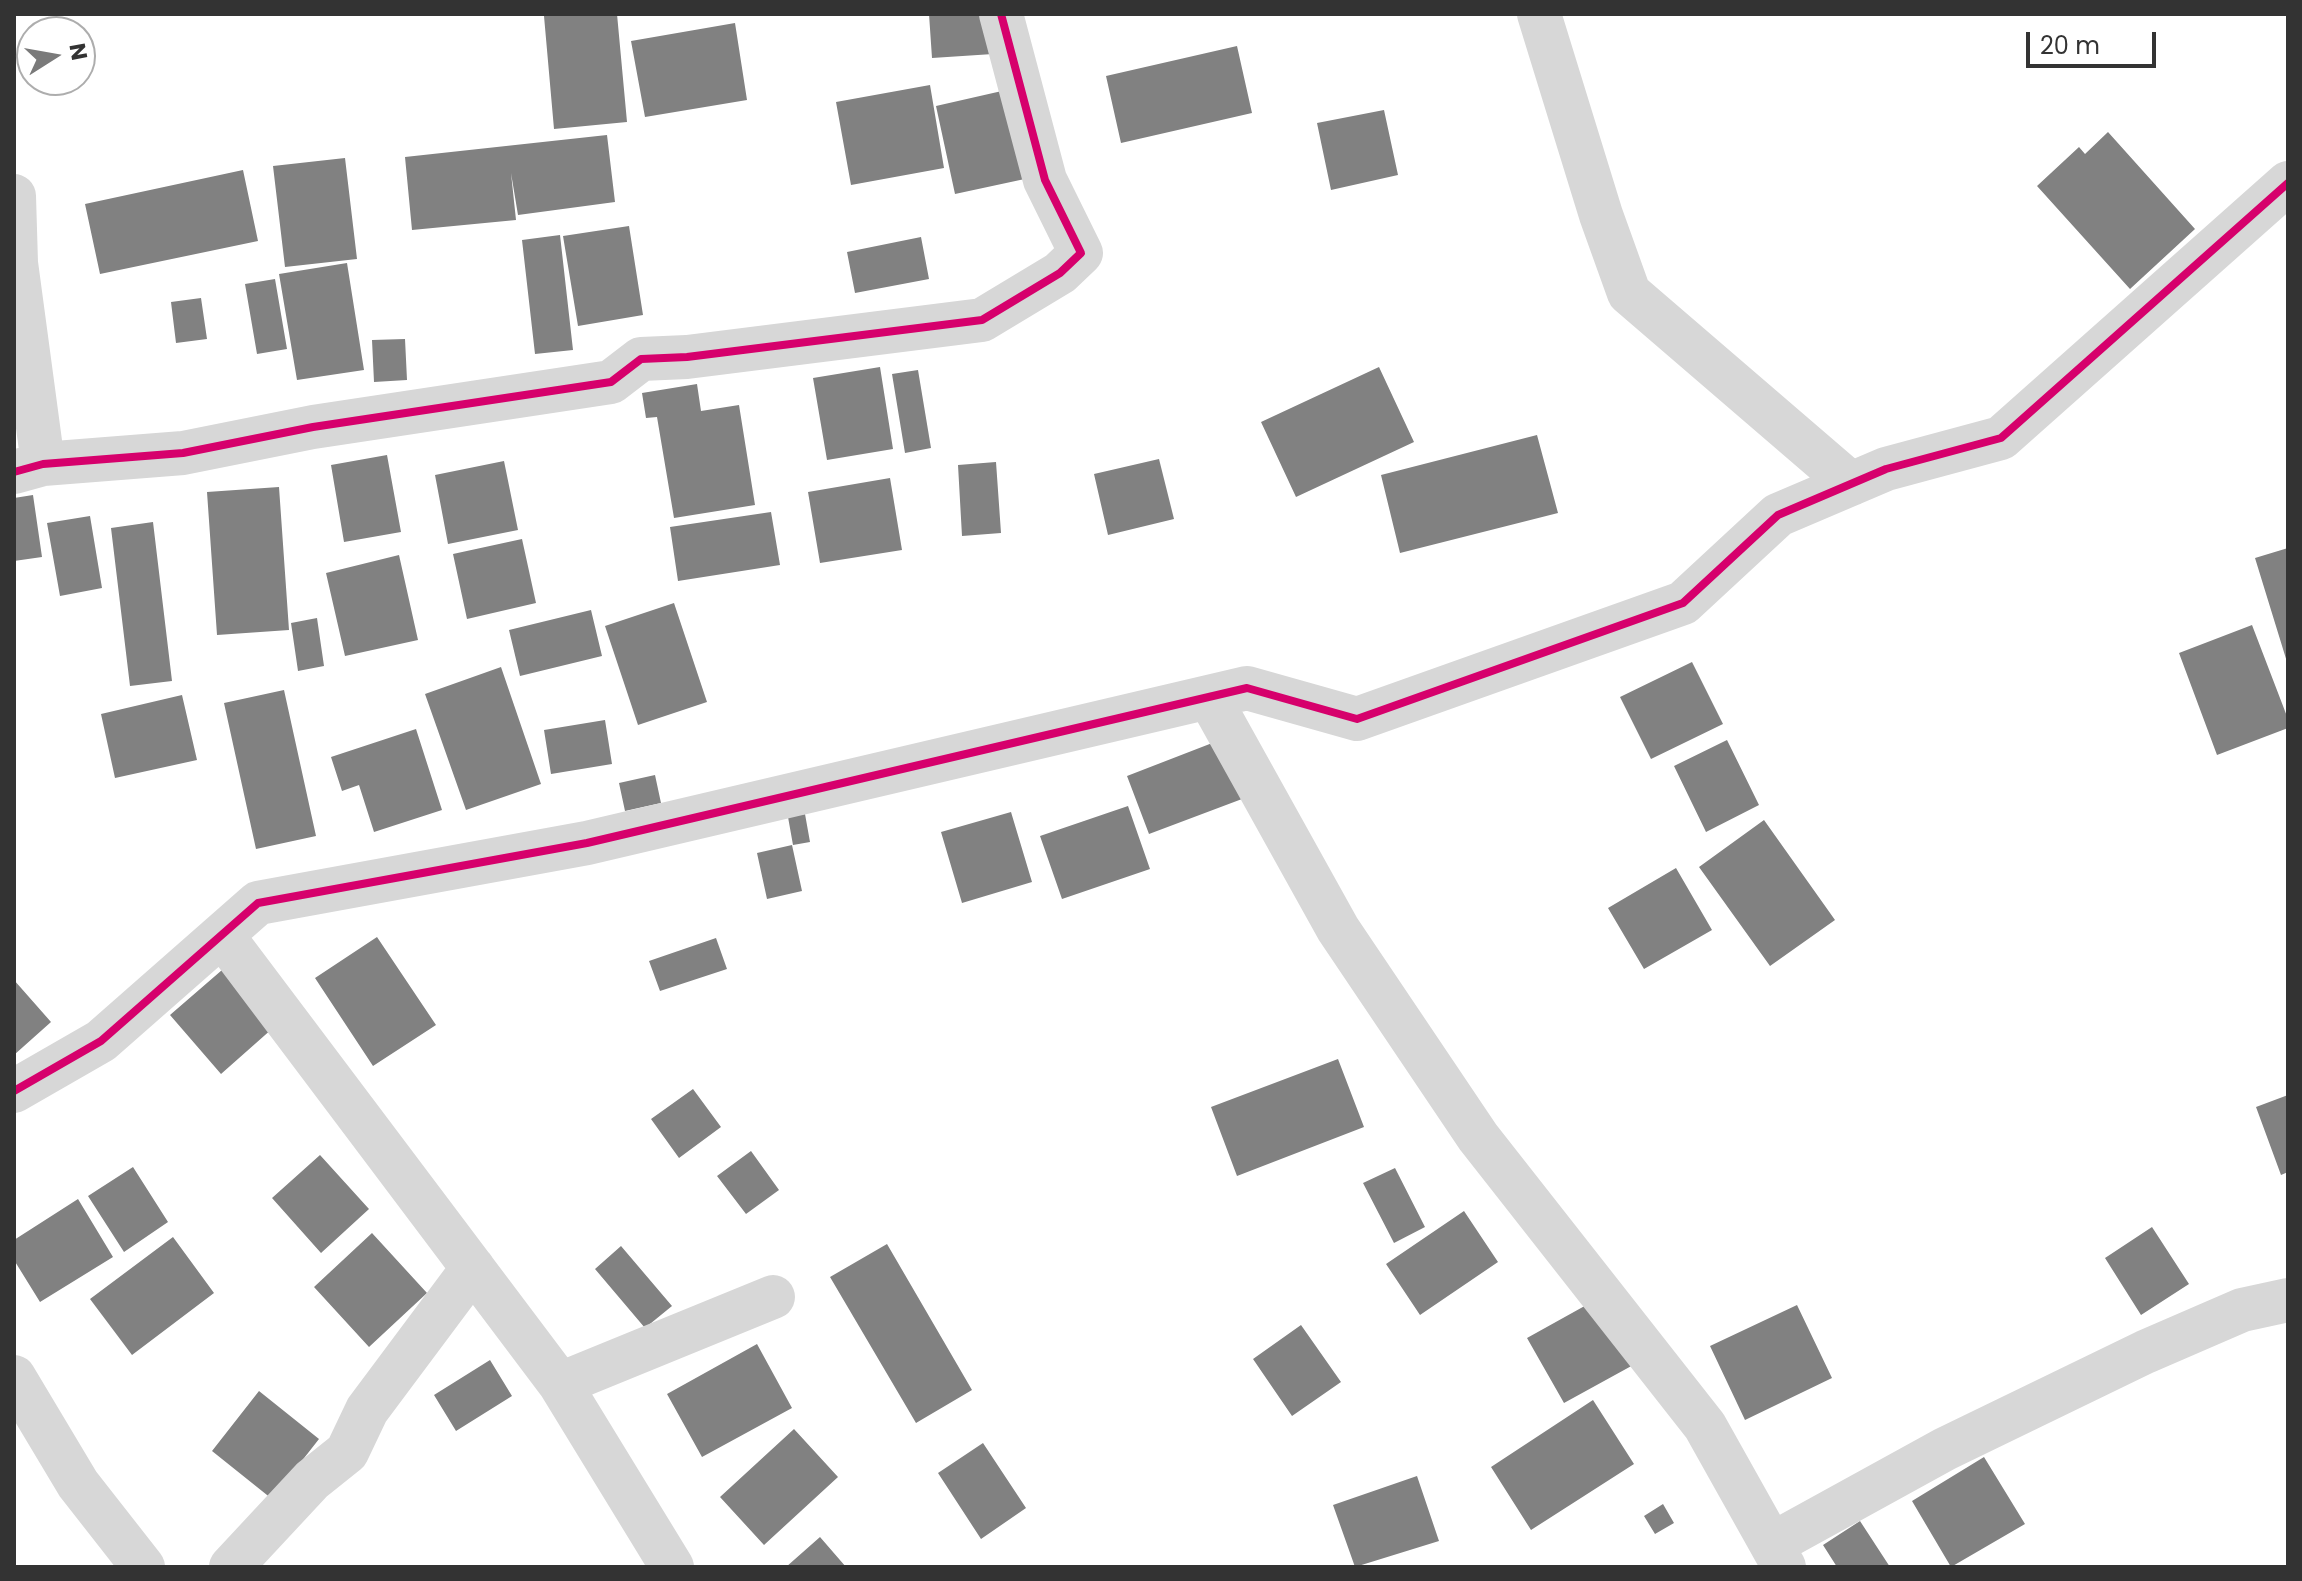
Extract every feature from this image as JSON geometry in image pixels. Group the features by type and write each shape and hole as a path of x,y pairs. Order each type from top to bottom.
{"street":[{"path":"14,196 29,468 183,453 313,427 611,382 641,359 687,357 982,320 1060,273 1081,253 1045,180 1001,14"},
{"path":"1539,14 1601,215 1629,293 1713,369 1851,484"},
{"path":"14,1091 101,1041 258,903 587,843 1247,688 1357,719 1683,603 1778,515 1886,469 2001,438 2285,193"},
{"path":"1209,697 1347,942 1478,1137 1705,1426 1779,1558 1808,1523 1945,1449 2145,1352 2242,1310 2288,1300"},
{"path":"222,935 560,1384 672,1567"},
{"path":"231,1567 312,1480 347,1452 367,1410 473,1268"},
{"path":"560,1384 773,1297"},
{"path":"14,1377 78,1484 143,1567"}],"building":[{"path":"617,14 627,122 554,129 544,16"},
{"path":"929,14 991,14 993,54 932,58"},
{"path":"735,23 747,100 645,117 631,41"},
{"path":"1237,46 1252,113 1121,143 1106,76"},
{"path":"930,85 944,168 851,185 836,102"},
{"path":"1015,88 1034,177 955,194 936,106"},
{"path":"1384,110 1398,175 1331,190 1317,123"},
{"path":"2108,132 2195,229 2130,289 2037,186 2079,147 2085,154"},
{"path":"607,135 615,202 518,215 511,173 516,220 412,230 405,157"},
{"path":"345,158 357,259 285,267 273,166"},
{"path":"243,170 258,241 100,274 85,204"},
{"path":"629,226 643,315 578,326 563,236"},
{"path":"560,235 573,350 535,354 522,240"},
{"path":"921,237 929,279 855,293 847,252"},
{"path":"347,263 364,370 297,380 279,274"},
{"path":"275,279 287,349 257,354 245,284"},
{"path":"201,298 207,339 176,343 171,302"},
{"path":"405,339 407,380 374,382 372,340"},
{"path":"880,367 893,449 827,460 813,378"},
{"path":"1379,367 1414,442 1296,497 1261,422"},
{"path":"918,370 931,448 905,453 892,374"},
{"path":"697,384 701,411 739,405 755,505 674,518 657,417 646,418 642,393"},
{"path":"1537,435 1558,513 1400,553 1381,475"},
{"path":"387,455 401,532 344,542 331,465"},
{"path":"1159,459 1174,519 1108,535 1094,474"},
{"path":"504,461 518,530 448,544 435,475"},
{"path":"996,462 1001,533 962,536 958,465"},
{"path":"890,478 902,550 820,563 808,492"},
{"path":"279,487 289,630 217,635 207,492"},
{"path":"33,495 42,557 14,561 14,498"},
{"path":"771,512 780,565 678,581 670,527"},
{"path":"90,516 102,588 60,596 47,523"},
{"path":"153,522 172,681 130,686 111,528"},
{"path":"522,539 536,603 467,619 453,554"},
{"path":"2288,548 2288,662 2287,662 2255,558"},
{"path":"399,555 418,640 345,656 326,573"},
{"path":"674,603 707,702 638,725 605,626"},
{"path":"591,610 602,656 520,676 509,630"},
{"path":"317,618 324,666 298,671 291,623"},
{"path":"2252,625 2288,719 2288,728 2217,755 2179,653"},
{"path":"1692,662 1723,724 1651,759 1620,697"},
{"path":"501,667 541,784 466,810 425,694"},
{"path":"284,690 316,836 256,849 224,703"},
{"path":"182,695 197,760 115,778 101,714"},
{"path":"605,720 612,764 551,774 544,730"},
{"path":"416,729 442,810 374,832 359,785 342,791 331,757"},
{"path":"1220,740 1242,799 1149,834 1127,776"},
{"path":"1727,740 1759,805 1706,832 1674,766"},
{"path":"655,775 661,803 625,811 619,783"},
{"path":"1128,806 1150,869 1062,899 1040,836"},
{"path":"1011,812 1032,882 962,903 941,832"},
{"path":"805,814 810,842 793,845 788,817"},
{"path":"1764,820 1835,920 1770,966 1699,867"},
{"path":"792,845 802,891 767,899 757,853"},
{"path":"1676,868 1712,930 1644,969 1608,908"},
{"path":"377,937 436,1025 373,1066 315,978"},
{"path":"716,938 727,969 660,991 649,961"},
{"path":"222,970 273,1028 221,1074 170,1015"},
{"path":"14,980 51,1022 14,1055"},
{"path":"1338,1059 1364,1127 1237,1176 1211,1107"},
{"path":"693,1089 721,1127 679,1158 651,1119"},
{"path":"2288,1095 2288,1172 2281,1175 2256,1107"},
{"path":"751,1151 779,1190 746,1214 717,1176"},
{"path":"320,1155 369,1209 321,1253 272,1198"},
{"path":"133,1167 168,1222 124,1252 88,1196"},
{"path":"1395,1168 1425,1227 1394,1243 1363,1183"},
{"path":"78,1199 113,1257 40,1302 14,1260 14,1240"},
{"path":"1464,1211 1498,1262 1420,1315 1386,1264"},
{"path":"2152,1227 2189,1284 2141,1315 2105,1258"},
{"path":"372,1233 427,1293 369,1347 314,1287"},
{"path":"173,1237 214,1293 132,1355 90,1299"},
{"path":"887,1244 972,1390 916,1423 830,1277"},
{"path":"621,1246 672,1306 645,1328 595,1269"},
{"path":"1599,1298 1635,1364 1564,1403 1527,1338"},
{"path":"1797,1305 1832,1378 1745,1420 1710,1346"},
{"path":"1301,1325 1341,1382 1292,1416 1253,1359"},
{"path":"757,1344 792,1408 702,1457 667,1394"},
{"path":"490,1360 512,1396 456,1431 434,1395"},
{"path":"259,1391 319,1439 272,1499 212,1451"},
{"path":"1593,1400 1634,1464 1531,1530 1491,1467"},
{"path":"794,1429 838,1477 764,1545 720,1497"},
{"path":"983,1443 1026,1508 981,1539 938,1473"},
{"path":"1984,1457 2025,1524 1951,1567 1912,1501"},
{"path":"1417,1476 1439,1541 1355,1567 1333,1505"},
{"path":"1663,1504 1674,1523 1655,1534 1644,1516"},
{"path":"1860,1521 1890,1567 1837,1567 1823,1545"},
{"path":"820,1537 846,1567 786,1567"}],"cycle path":[{"path":"14,472 43,464 183,453 313,427 611,382 641,359 687,357 982,320 1060,273 1081,253 1045,180 1001,14"},
{"path":"14,1091 101,1041 258,903 587,843 1247,688 1357,719 1683,603 1778,515 1886,469 2001,438 2288,183"}]}
